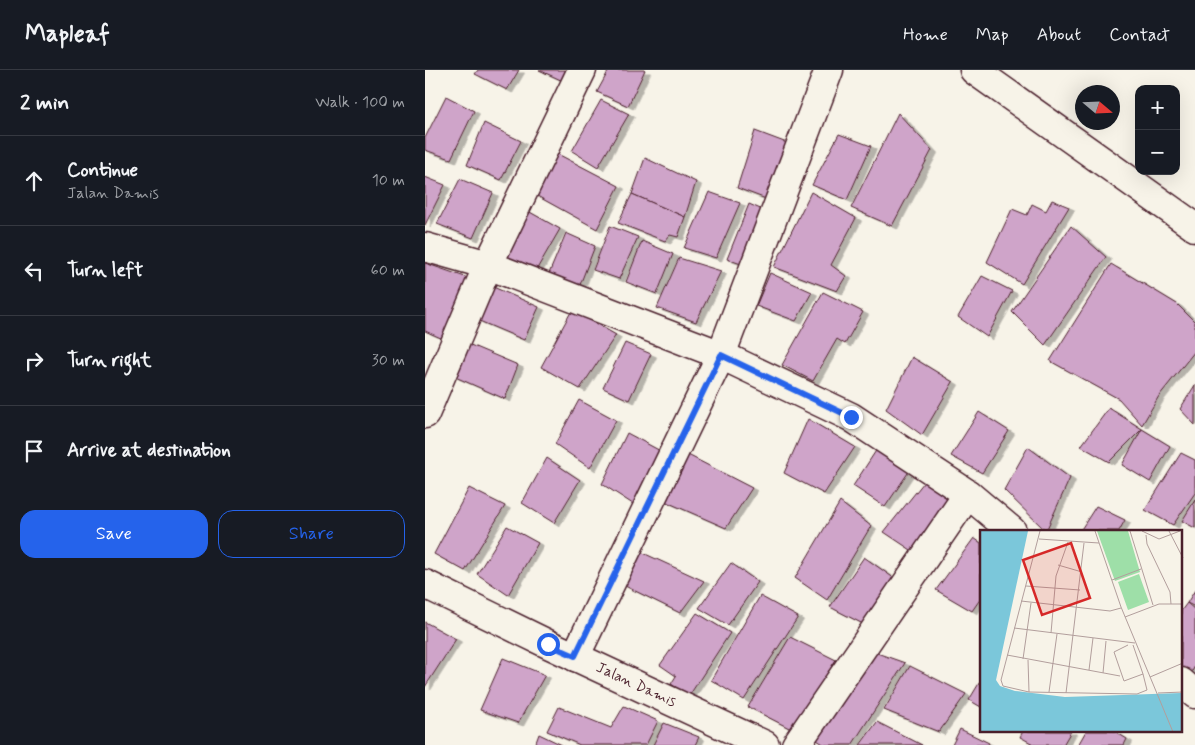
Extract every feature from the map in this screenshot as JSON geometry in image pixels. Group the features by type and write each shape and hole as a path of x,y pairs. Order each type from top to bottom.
{"street":[{"path":"425,414 487,265 582,70"},
{"path":"575,656 721,355 829,70"},
{"path":"973,70 1195,227"},
{"path":"425,247 487,265 721,355 851,417 968,494 1011,530"},
{"path":"796,745 968,494"},
{"name":"Jalan Damis","path":"425,584 765,745"},
{"path":"1183,684 1195,694"}],"building":[{"path":"478,70 519,70 507,90 475,74"},
{"path":"539,70 572,70 565,82"},
{"path":"609,70 645,70 628,106 597,92"},
{"path":"446,96 474,111 451,159 425,150 425,138"},
{"path":"601,100 629,114 598,167 572,151"},
{"path":"898,113 932,150 892,226 851,208"},
{"path":"484,123 521,141 501,180 467,165"},
{"path":"755,131 795,146 774,202 737,188"},
{"path":"839,134 871,146 847,200 812,185"},
{"path":"550,150 619,186 597,229 528,191"},
{"path":"645,158 696,182 685,217 632,194"},
{"path":"425,177 445,185 425,225"},
{"path":"460,179 493,193 473,238 437,224"},
{"path":"709,192 740,203 716,258 684,248"},
{"path":"811,192 856,218 831,265 846,276 837,291 774,267"},
{"path":"632,194 685,217 678,237 670,235 665,241 618,223"},
{"path":"1052,200 1069,207 1022,284 987,262 1012,209 1027,215 1032,204 1046,211"},
{"path":"749,204 772,214 752,268 727,259"},
{"path":"519,206 560,229 534,274 493,256"},
{"path":"610,226 638,237 619,279 593,270"},
{"path":"1071,226 1106,257 1045,345 1012,312"},
{"path":"566,233 595,246 578,290 548,276"},
{"path":"642,241 673,254 657,294 626,282"},
{"path":"679,258 721,271 696,322 657,308"},
{"path":"425,263 468,278 443,339 425,331"},
{"path":"1111,264 1177,304 1195,322 1195,351 1159,396 1142,425 1119,399 1050,361"},
{"path":"770,273 812,292 796,321 756,306"},
{"path":"982,276 1012,291 987,337 958,317"},
{"path":"491,286 539,307 524,340 477,320"},
{"path":"823,292 863,312 845,344 837,339 813,381 782,365"},
{"path":"572,310 616,335 580,389 541,367"},
{"path":"625,343 651,354 629,400 603,388"},
{"path":"468,344 518,365 505,399 453,376"},
{"path":"912,357 953,382 922,435 886,409"},
{"path":"1195,385 1195,425 1180,409"},
{"path":"579,400 616,420 590,468 555,444"},
{"path":"1109,408 1142,429 1109,462 1081,446"},
{"path":"979,412 1009,431 982,473 951,456"},
{"path":"808,419 855,447 824,494 784,473"},
{"path":"1142,429 1170,446 1150,482 1122,465"},
{"path":"627,433 666,454 639,508 602,484"},
{"path":"879,446 910,470 885,507 853,486"},
{"path":"1028,447 1070,478 1046,530 1004,490"},
{"path":"1181,453 1195,460 1195,493 1173,525 1145,510"},
{"path":"686,454 752,488 726,528 662,500"},
{"path":"547,458 580,480 554,523 522,503"},
{"path":"924,482 950,499 914,552 884,532"},
{"path":"469,488 505,506 465,571 434,554"},
{"path":"1195,500 1195,528 1182,521"},
{"path":"840,502 871,526 827,600 795,578"},
{"path":"1096,506 1125,520 1120,530 1081,530"},
{"path":"507,526 538,543 508,595 477,574"},
{"path":"974,538 980,542 980,599 972,611 936,590"},
{"path":"641,552 704,581 680,613 623,585"},
{"path":"864,557 898,581 865,625 830,607"},
{"path":"731,563 758,582 728,625 699,608"},
{"path":"1195,590 1195,607 1187,603"},
{"path":"760,596 798,617 744,700 711,680"},
{"path":"1187,603 1195,610 1195,666 1189,677 1183,672 1183,608"},
{"path":"697,613 730,633 689,696 671,684 676,676 660,665"},
{"path":"425,622 456,639 425,687"},
{"path":"790,637 836,660 791,729 748,707"},
{"path":"874,652 905,663 852,745 825,745 815,739"},
{"path":"503,658 545,675 518,723 480,710"},
{"path":"910,666 966,694 939,732 884,710"},
{"path":"980,682 980,706 969,700"},
{"path":"624,706 658,721 646,745 580,745 547,731 559,707 611,728"},
{"path":"877,722 922,745 860,745"},
{"path":"664,723 699,737 695,745 653,745"},
{"path":"960,729 989,743 988,745 952,745"},
{"path":"1022,732 1070,732 1063,745 1035,745 1020,737"},
{"path":"1085,732 1116,732 1127,739 1124,745 1078,745"},
{"path":"539,734 562,745 535,745"}],"route":[{"path":"548,644 575,656 721,355 851,417"}]}
